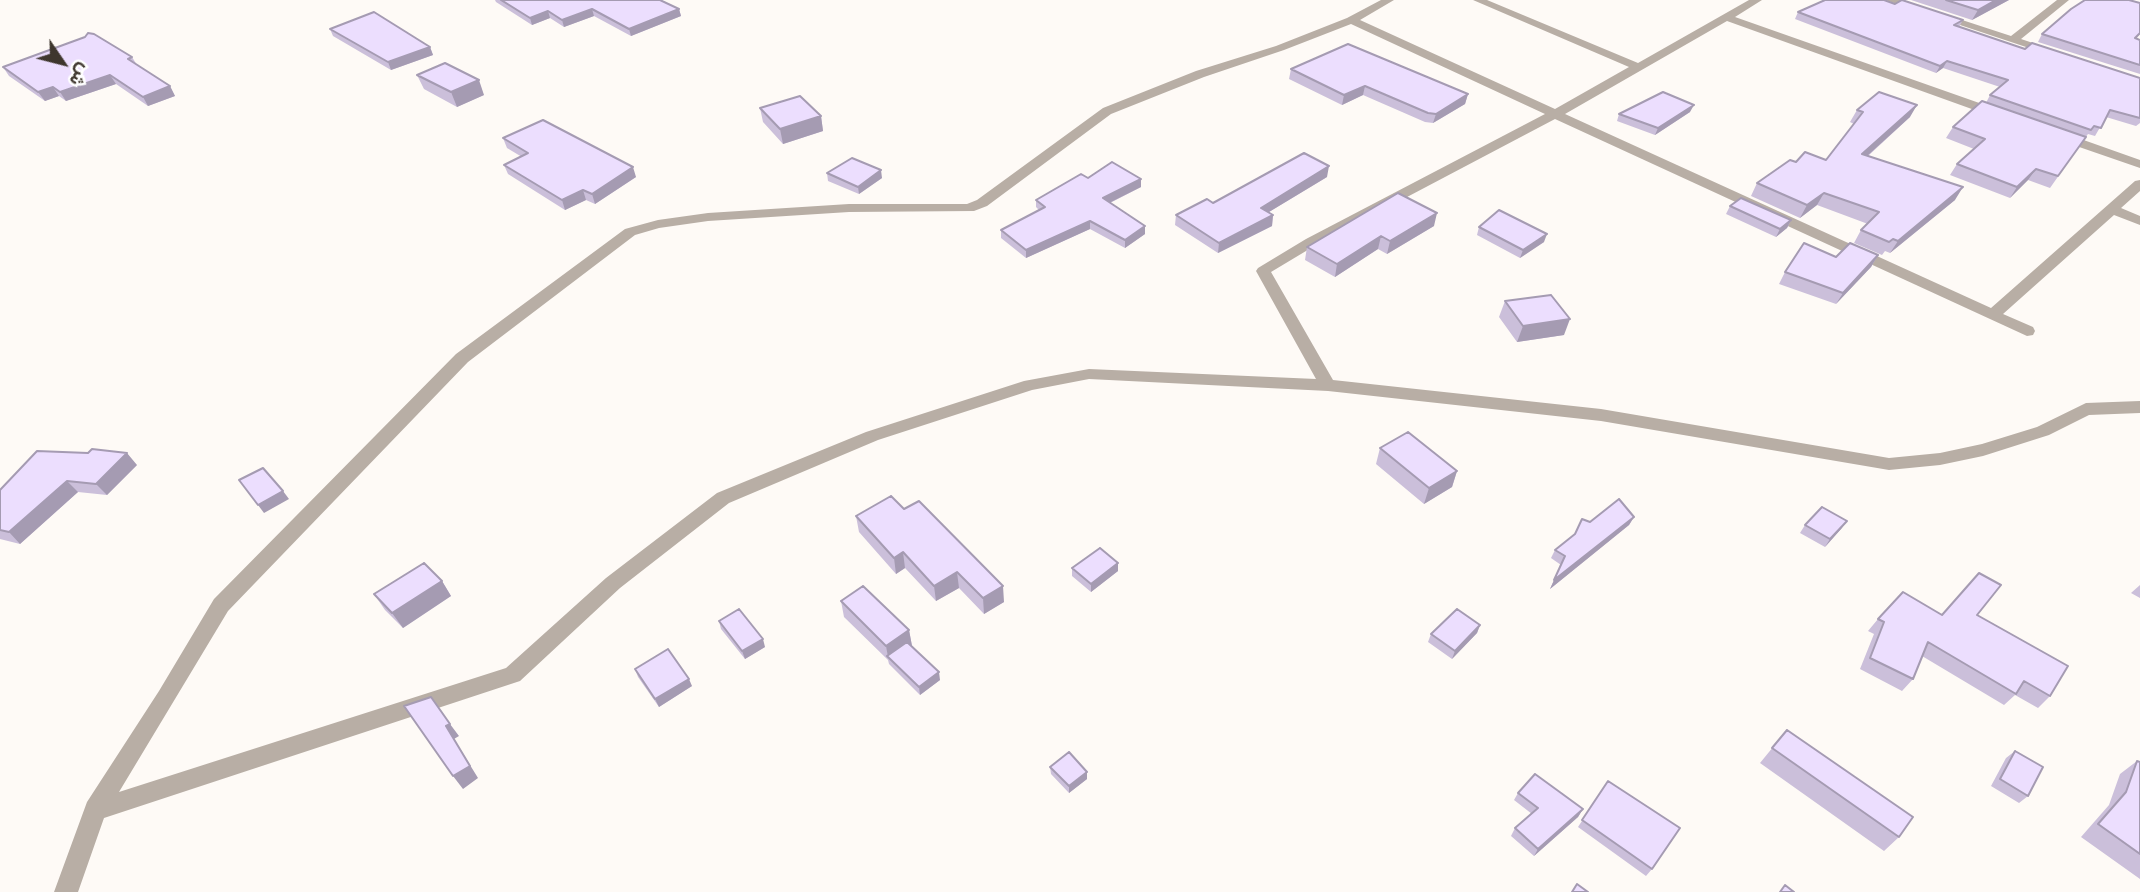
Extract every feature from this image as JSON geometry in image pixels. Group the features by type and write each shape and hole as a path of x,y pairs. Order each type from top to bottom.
{"street":[{"path":"66,892 95,810 167,697 221,605 462,358 630,232 658,224 708,217 849,208 969,208 982,203 1107,111 1200,74 1280,48 1351,20 1390,0"},
{"path":"1478,0 1638,66"},
{"path":"1328,385 1263,271 1311,242 1555,114 1757,0"},
{"path":"1890,0 2064,56"},
{"path":"2013,40 2064,0"},
{"path":"1726,17 2011,118"},
{"path":"1351,20 2027,331"},
{"path":"2049,132 2140,164"},
{"path":"1993,315 2140,184"},
{"path":"2112,209 2140,221"},
{"path":"95,810 513,675 613,583 723,498 872,436 1030,385 1089,374 1328,385 1601,415 1889,464 1940,459 1983,450 2043,431 2086,409 2140,407"}],"building":[{"path":"501,0 660,0 679,9 629,29 592,9 562,20 548,11 530,18"},
{"path":"1825,0 1884,0 1895,4 1902,0 1963,20 1954,25 2025,49 2032,43 2140,78 2140,118 2110,110 2101,128 2094,126 2091,130 1990,95 2008,80 1947,61 1940,66 1798,12"},
{"path":"1946,0 1996,0 1978,10"},
{"path":"2085,0 2129,0 2140,3 2140,33 2135,38 2140,40 2140,65 2042,34"},
{"path":"374,12 430,47 388,62 330,29"},
{"path":"88,33 132,57 128,59 170,86 143,97 110,75 60,92 53,87 38,92 3,67 85,37"},
{"path":"1348,44 1468,94 1436,114 1428,113 1365,86 1344,95 1291,69"},
{"path":"445,63 479,80 451,92 417,75"},
{"path":"1663,92 1694,105 1658,128 1619,114"},
{"path":"1879,92 1917,105 1862,154 1963,187 1898,241 1893,239 1889,242 1861,230 1879,212 1824,193 1807,205 1757,183 1790,160 1796,162 1805,152 1826,160 1863,112 1857,110"},
{"path":"800,96 821,116 780,129 760,108"},
{"path":"1982,101 2086,137 2058,176 2036,169 2017,187 1957,164 1985,139 1953,127"},
{"path":"543,120 633,167 592,194 583,190 562,200 504,165 528,153 503,138"},
{"path":"1304,153 1329,166 1261,208 1273,215 1219,243 1176,215 1207,199 1213,203"},
{"path":"852,158 881,170 858,187 827,173"},
{"path":"1112,162 1141,179 1103,198 1145,226 1125,240 1090,221 1026,250 1001,230 1045,207 1036,200 1081,174 1088,178"},
{"path":"1398,193 1437,213 1390,241 1381,236 1337,264 1307,247"},
{"path":"1741,198 1791,220 1780,229 1730,206"},
{"path":"1499,210 1547,234 1523,250 1479,227"},
{"path":"1804,243 1836,257 1850,243 1878,255 1843,293 1785,272"},
{"path":"1551,295 1570,319 1523,326 1505,301"},
{"path":"1408,432 1457,471 1429,488 1380,448"},
{"path":"92,449 127,453 96,484 67,481 9,532 0,530 0,490 37,451 88,453"},
{"path":"263,468 283,491 258,505 239,480"},
{"path":"891,496 904,509 919,501 1003,586 983,598 957,572 934,586 903,552 894,558 856,516"},
{"path":"1619,499 1634,517 1554,580 1565,556 1555,550 1575,534 1582,519 1590,522"},
{"path":"1822,507 1847,521 1830,539 1805,525"},
{"path":"1100,548 1118,563 1091,584 1072,568"},
{"path":"424,563 442,581 392,613 374,594"},
{"path":"1979,573 2001,585 1977,615 2068,666 2050,696 2024,681 2016,694 1928,642 1913,679 1870,658 1884,622 1878,619 1903,592 1942,615"},
{"path":"863,586 909,630 886,646 841,601"},
{"path":"739,609 763,639 742,651 719,621"},
{"path":"1457,609 1480,625 1455,651 1431,634"},
{"path":"907,642 939,672 919,687 887,656"},
{"path":"668,649 689,679 655,699 635,669"},
{"path":"431,697 450,724 446,726 470,766 453,776 404,706"},
{"path":"1787,730 1913,817 1899,837 1772,748"},
{"path":"2015,751 2043,767 2028,796 2000,779"},
{"path":"1069,752 1087,772 1069,786 1050,767"},
{"path":"2137,761 2140,762 2140,854 2098,824 2126,792"},
{"path":"1535,774 1583,809 1538,849 1515,828 1538,808 1518,793"},
{"path":"1608,781 1680,828 1652,869 1582,820"},
{"path":"1577,884 1588,892 1572,892"},
{"path":"1785,885 1794,892 1780,892"}]}
